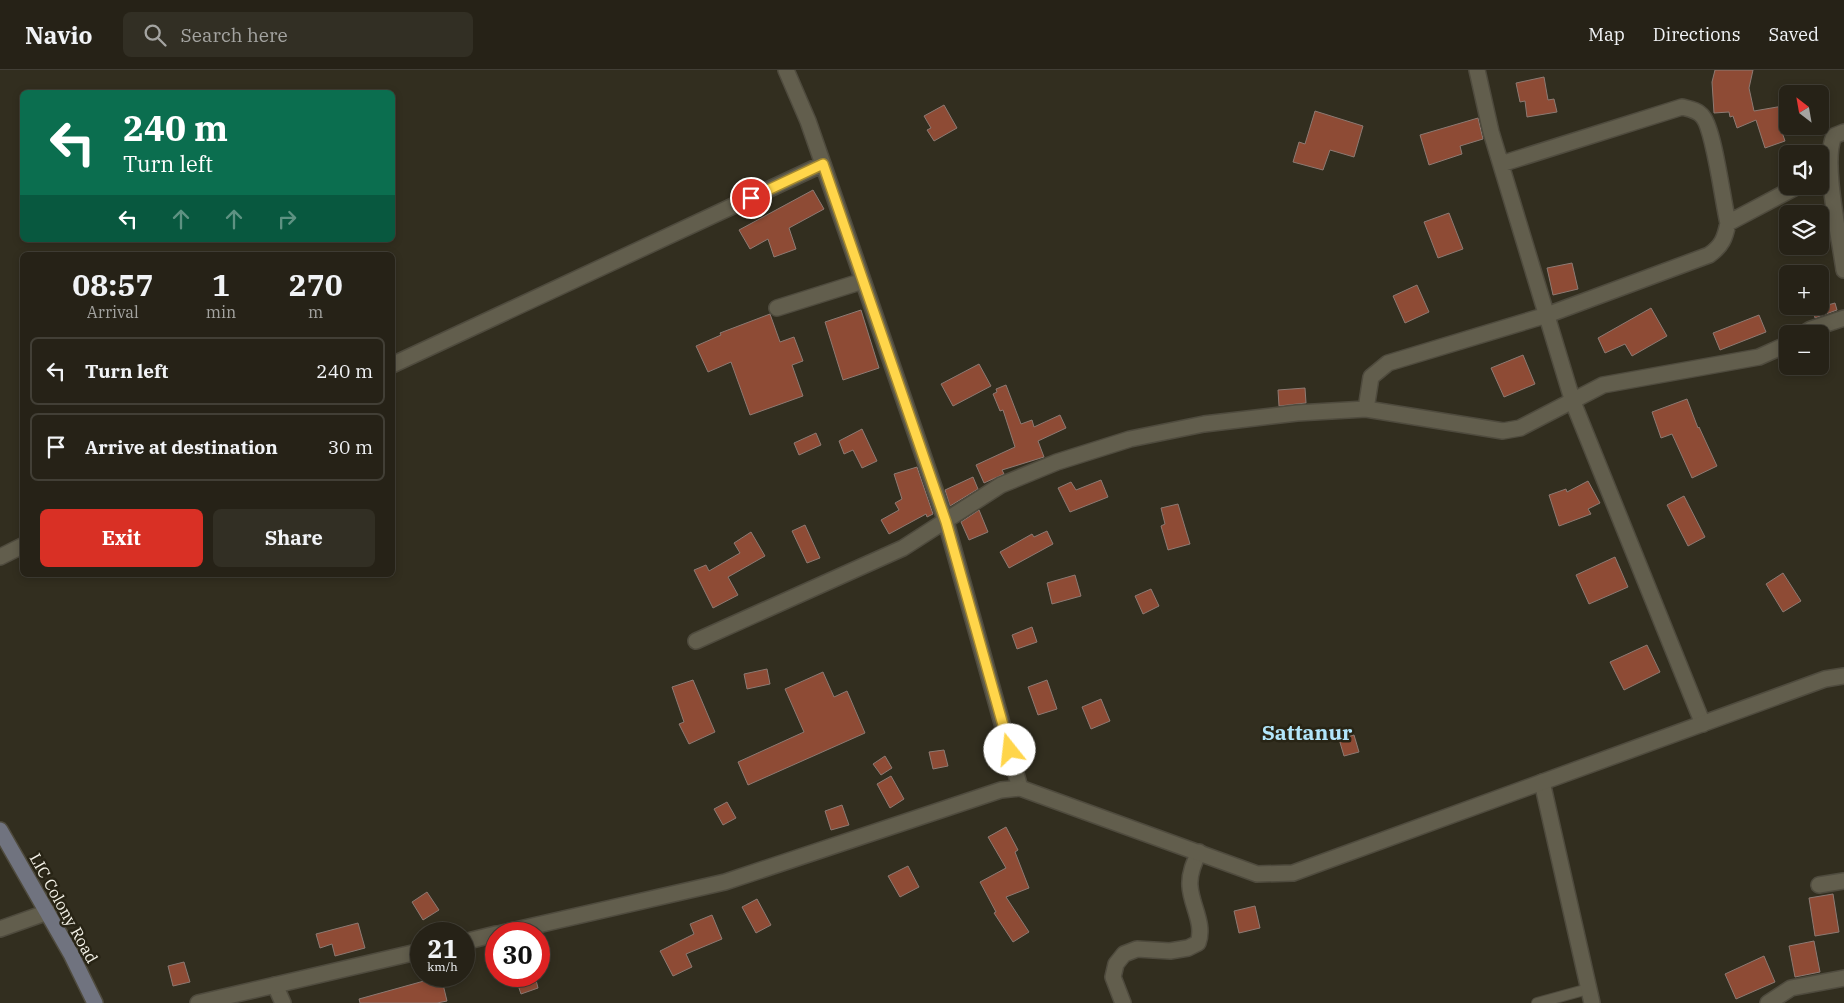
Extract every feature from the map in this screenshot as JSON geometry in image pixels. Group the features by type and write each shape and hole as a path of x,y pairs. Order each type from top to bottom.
{"main road":[{"name":"LIC Colony Road","path":"0,830 48,912 95,1003"}],"street":[{"path":"786,70 808,121 946,522 1020,788"},
{"path":"1477,70 1501,164 1573,402 1703,724"},
{"path":"1366,408 1371,376 1388,362 1547,315 1709,255 1719,248 1725,238 1728,223 1710,131 1703,117 1694,110 1682,107 1501,164"},
{"path":"1829,146 1834,136 1844,132"},
{"path":"395,364 823,164"},
{"path":"1829,193 1844,270"},
{"path":"1728,223 1781,195"},
{"path":"777,308 863,281"},
{"path":"1823,325 1844,318"},
{"path":"696,641 903,548 946,522 967,505 1001,485 1057,462 1130,439 1204,424 1297,413 1366,408 1503,431 1520,428 1603,385 1759,357 1779,348"},
{"path":"0,557 20,547"},
{"path":"550,922 725,882 1001,790 1020,788 1257,874 1293,873 1825,679 1844,676"},
{"path":"1542,782 1590,996"},
{"path":"1123,1003 1113,977 1116,964 1124,954 1137,950 1170,952 1198,943 1202,933 1190,886 1191,870 1198,852"},
{"path":"1819,885 1844,881"},
{"path":"0,929 48,912"},
{"path":"198,1003 410,954"},
{"path":"1768,1003 1791,988 1844,978"},
{"path":"275,985 284,1003"}],"lane":[{"path":"1537,1003 1590,996"}],"building":[{"path":"1715,70 1753,70 1749,88 1754,111 1779,107 1779,135 1783,135 1785,141 1765,148 1756,120 1737,128 1733,116 1730,117 1729,112 1714,113 1712,82"},
{"path":"1544,77 1548,100 1554,99 1557,112 1527,117 1525,101 1520,102 1516,83"},
{"path":"944,105 957,128 934,141 927,130 931,128 924,116"},
{"path":"1315,111 1363,126 1354,157 1330,150 1323,170 1293,162 1299,142 1305,144"},
{"path":"1478,118 1483,139 1460,146 1462,154 1429,165 1420,135"},
{"path":"813,190 824,209 789,228 796,249 774,257 768,239 750,249 739,230"},
{"path":"1449,213 1463,249 1438,258 1424,222"},
{"path":"1572,263 1578,289 1553,295 1547,268"},
{"path":"1417,285 1429,312 1405,323 1393,296"},
{"path":"1835,303 1837,310 1829,313 1829,305"},
{"path":"1651,308 1667,336 1632,356 1625,344 1605,353 1598,338"},
{"path":"861,310 879,368 843,380 825,322"},
{"path":"770,314 780,342 794,337 803,361 792,365 803,396 750,415 731,362 708,372 696,346 721,335 720,333"},
{"path":"1759,315 1766,332 1720,350 1713,333"},
{"path":"1523,355 1535,384 1504,397 1491,368"},
{"path":"979,364 991,386 953,406 941,384"},
{"path":"1006,385 1021,424 1032,420 1034,427 1060,415 1066,428 1038,441 1044,457 1002,470 1004,474 984,483 976,465 1015,447 1003,410 1000,411 993,394 997,392 996,389"},
{"path":"1305,388 1306,403 1279,406 1278,390"},
{"path":"1687,399 1698,428 1717,466 1692,478 1672,434 1661,438 1652,412"},
{"path":"862,429 877,461 862,468 853,450 844,454 839,441"},
{"path":"816,433 821,445 799,455 794,443"},
{"path":"917,467 933,514 927,517 926,514 889,534 881,520 899,510 895,503 902,499 894,474"},
{"path":"973,477 978,489 950,506 945,490"},
{"path":"1101,480 1108,497 1070,512 1058,488 1071,482 1076,490"},
{"path":"1588,481 1600,503 1588,509 1591,514 1559,526 1549,495 1566,489 1567,492"},
{"path":"1684,496 1705,537 1688,546 1667,505"},
{"path":"1178,504 1190,544 1168,550 1161,526 1165,524 1161,508"},
{"path":"979,510 988,532 969,540 961,522"},
{"path":"805,525 820,558 807,563 792,531"},
{"path":"1047,531 1053,544 1009,568 1000,552 1032,534 1034,537"},
{"path":"751,532 765,556 728,577 738,595 713,608 694,570 706,565 709,571 740,553 734,543"},
{"path":"1615,557 1628,587 1589,604 1576,575"},
{"path":"1783,573 1801,601 1783,612 1766,584"},
{"path":"1075,575 1081,596 1052,604 1047,583"},
{"path":"1151,589 1159,606 1143,614 1135,596"},
{"path":"1032,627 1037,642 1017,649 1012,635"},
{"path":"1647,645 1660,672 1624,690 1610,662"},
{"path":"767,669 770,684 747,689 744,674"},
{"path":"823,672 834,697 847,691 865,733 748,785 738,762 804,732 785,689"},
{"path":"693,680 715,732 689,744 679,724 684,722 672,687"},
{"path":"1047,680 1057,709 1038,715 1028,687"},
{"path":"1101,699 1110,721 1091,729 1082,707"},
{"path":"1354,735 1359,752 1344,756 1339,739"},
{"path":"944,750 948,766 933,769 929,752"},
{"path":"885,756 892,768 881,775 873,764"},
{"path":"891,776 904,799 890,808 877,784"},
{"path":"727,802 736,818 723,825 714,809"},
{"path":"842,805 849,825 831,830 825,811"},
{"path":"1006,827 1018,850 1015,852 1029,888 1006,897 1029,932 1013,942 994,913 996,912 980,882 1006,868 988,837"},
{"path":"908,866 919,887 900,897 888,876"},
{"path":"427,892 439,910 423,920 412,902"},
{"path":"1833,894 1839,932 1815,936 1809,898"},
{"path":"757,899 771,925 756,933 742,907"},
{"path":"1255,906 1260,928 1239,933 1234,911"},
{"path":"712,915 722,939 686,954 692,967 673,976 660,951 694,934 690,924"},
{"path":"358,923 365,948 335,956 332,944 320,948 316,934"},
{"path":"1814,941 1820,972 1795,977 1789,946"},
{"path":"1764,956 1775,982 1736,999 1725,974"},
{"path":"184,962 190,982 173,986 168,966"},
{"path":"410,985 410,987 444,987 447,1001 437,1003 360,1003 359,999"},
{"path":"519,987 538,987 538,988 521,994"}],"district":[{"name":"Sattanur","path":"1307,733"}],"route":[{"path":"751,198 823,164 946,522 1010,750"}]}
